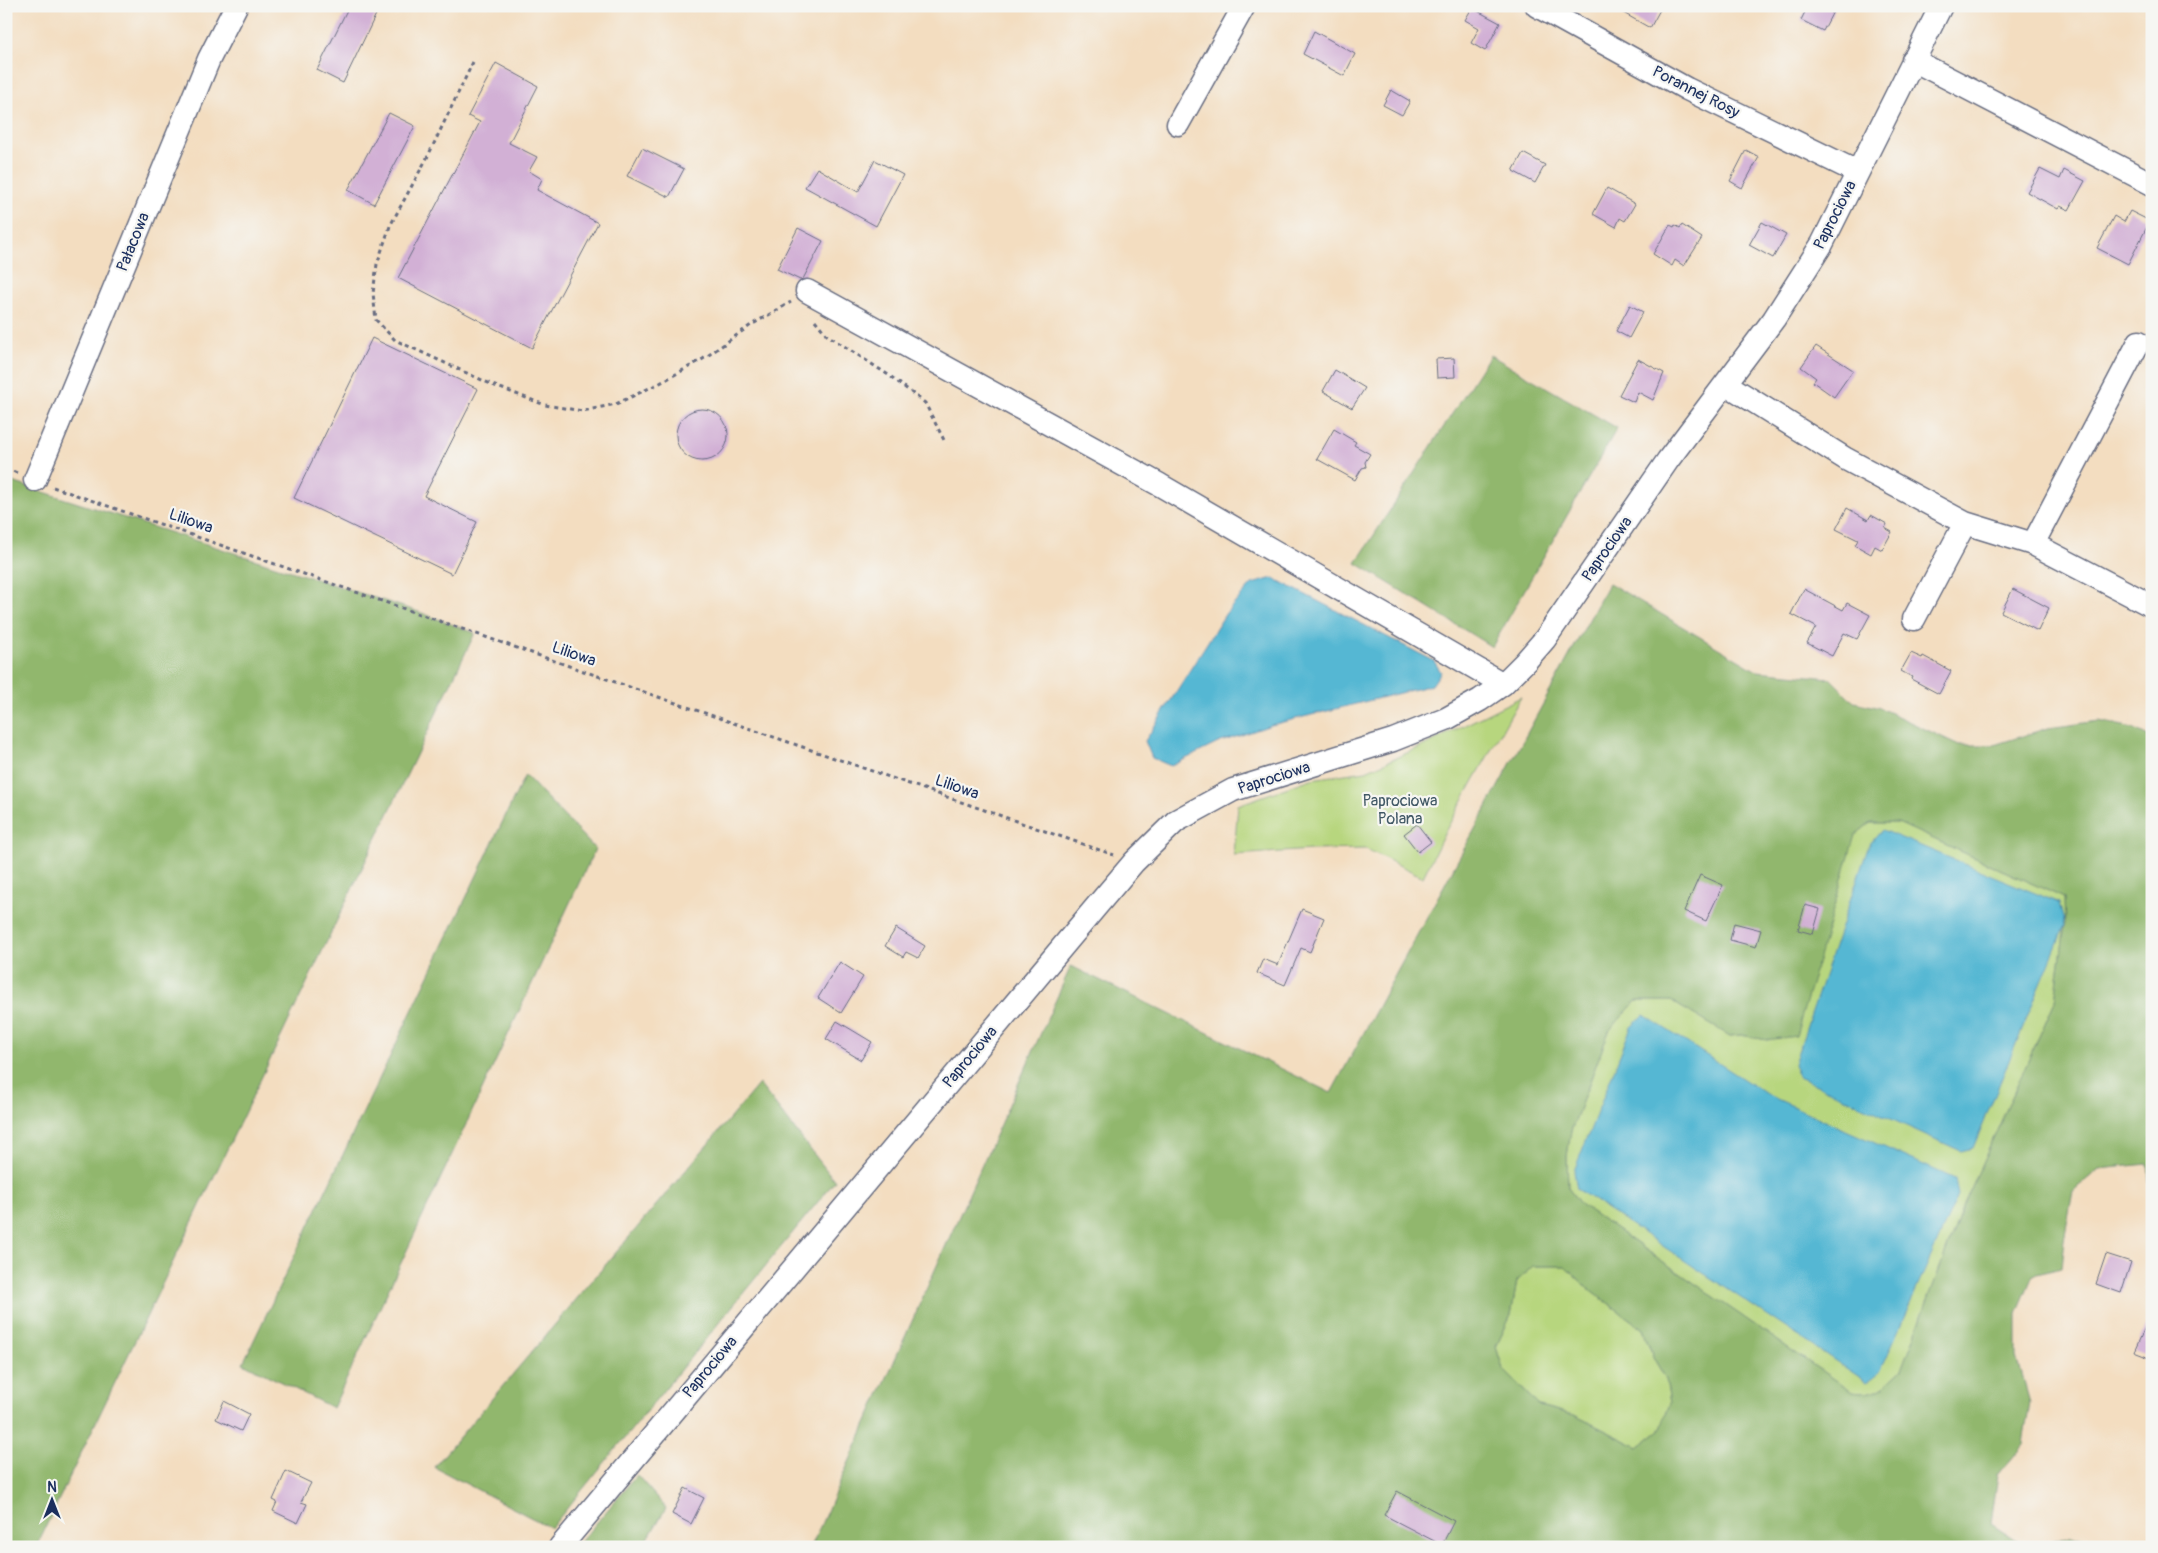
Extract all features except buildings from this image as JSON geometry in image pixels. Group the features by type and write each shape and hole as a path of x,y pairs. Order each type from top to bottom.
{"street":[{"name":"Pałacowa","path":"35,480 209,59 236,6"},
{"path":"1178,124 1244,6"},
{"name":"Porannej Rosy","path":"1538,6 1688,89 1857,172"},
{"name":"Paprociowa","path":"560,1547 1134,862 1176,821 1233,790 1393,740 1446,719 1480,700 1503,684 1526,662 1545,638 1668,460 1774,319 1822,244 1941,6"},
{"path":"1913,60 2152,184"},
{"path":"808,302 1160,485 1503,684"},
{"path":"2033,544 2139,342"},
{"path":"1726,384 1846,459 1965,523 2033,544 2152,606"},
{"path":"1914,619 1965,523"}],"path":[{"path":"474,62 428,156 390,226 377,264 372,293 376,320 395,340 495,386 545,406 583,411 616,404 660,383 703,359 751,325 784,307 808,302 827,335 890,376 925,402 945,442"},
{"name":"Liliowa","path":"6,468 35,480 1134,862"}],"green space":[{"path":"1490,355 1617,428 1492,647 1356,563"},
{"path":"6,480 419,612 475,633 36,1547 6,1547"},
{"path":"1609,583 1757,671 1830,678 1854,702 1880,708 1959,745 1994,745 2048,728 2099,721 2133,728 2152,738 2152,1217 2148,1164 2099,1169 2073,1191 2061,1268 2033,1275 2017,1313 2017,1357 2030,1403 2023,1444 1998,1474 1991,1524 2026,1547 811,1547 1071,966 1331,1093","holes":["1870,823 1898,823 2064,898 2065,925 2055,1001 1961,1211 1902,1370 1880,1388 1861,1393 1852,1392 1581,1205 1568,1188 1567,1156 1571,1131 1609,1031 1636,1001 1671,1001 1730,1036 1741,1035 1767,1040 1796,1036 1855,835","1533,1266 1565,1266 1588,1288 1643,1329 1654,1359 1666,1379 1670,1403 1661,1429 1638,1447 1574,1415 1539,1406 1503,1369 1496,1347 1511,1315 1517,1281"]},
{"name":"Paprociowa Polana","path":"1521,697 1446,830 1423,877 1366,849 1234,855 1238,805 1311,779 1366,771 1425,745"},
{"path":"525,775 595,849 333,1408 243,1363"},
{"path":"1870,823 1898,823 2064,898 2065,925 2055,1001 1961,1211 1902,1370 1880,1388 1861,1393 1852,1392 1581,1205 1568,1188 1567,1156 1571,1131 1609,1031 1636,1001 1671,1001 1730,1036 1741,1035 1767,1040 1855,835"},
{"path":"759,1084 835,1181 551,1528 434,1467"},
{"path":"1533,1266 1565,1266 1588,1288 1643,1329 1654,1359 1666,1379 1670,1403 1661,1429 1638,1447 1574,1415 1539,1406 1503,1369 1496,1347 1511,1315 1517,1281"},
{"path":"637,1475 666,1508 643,1547 576,1547"},
{"path":"2073,1534 2105,1547 2033,1547"}],"water":[{"path":"1273,578 1434,661 1441,672 1432,685 1271,725 1218,743 1171,766 1152,758 1145,741 1226,613 1252,584"},
{"path":"1882,830 2059,903 2065,925 1973,1148 1961,1151 1799,1077 1794,1064 1869,845"},
{"path":"1644,1015 1768,1095 1955,1179 1958,1195 1880,1372 1867,1382 1577,1189 1574,1171 1631,1027"}]}
